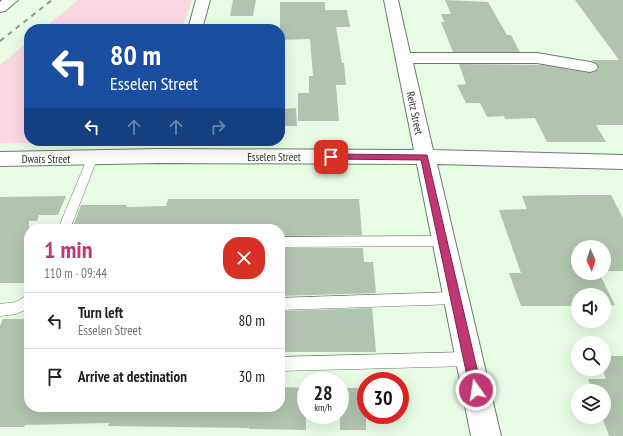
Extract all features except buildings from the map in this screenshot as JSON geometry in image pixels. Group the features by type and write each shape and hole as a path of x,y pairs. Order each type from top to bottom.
{"street":[{"path":"0,8 11,0"},
{"path":"196,24 203,0"},
{"name":"Reitz Street","path":"391,0 486,436"},
{"path":"404,58 537,58 590,67"},
{"name":"Esselen Street","path":"92,159 161,149 623,162"},
{"name":"Dwars Street","path":"0,159 92,159"}],"lane":[{"path":"66,224 92,159"},
{"path":"285,242 443,241"},
{"path":"285,304 456,298"},
{"path":"0,310 13,310 24,304"},
{"path":"285,364 469,359"}],"shaded area":[{"path":"78,0 192,0 184,24 49,24"},
{"path":"24,45 24,143 0,143 0,65"}],"railway":[{"path":"0,41 52,0"}],"route":[{"path":"331,157 424,157 476,390"}]}
